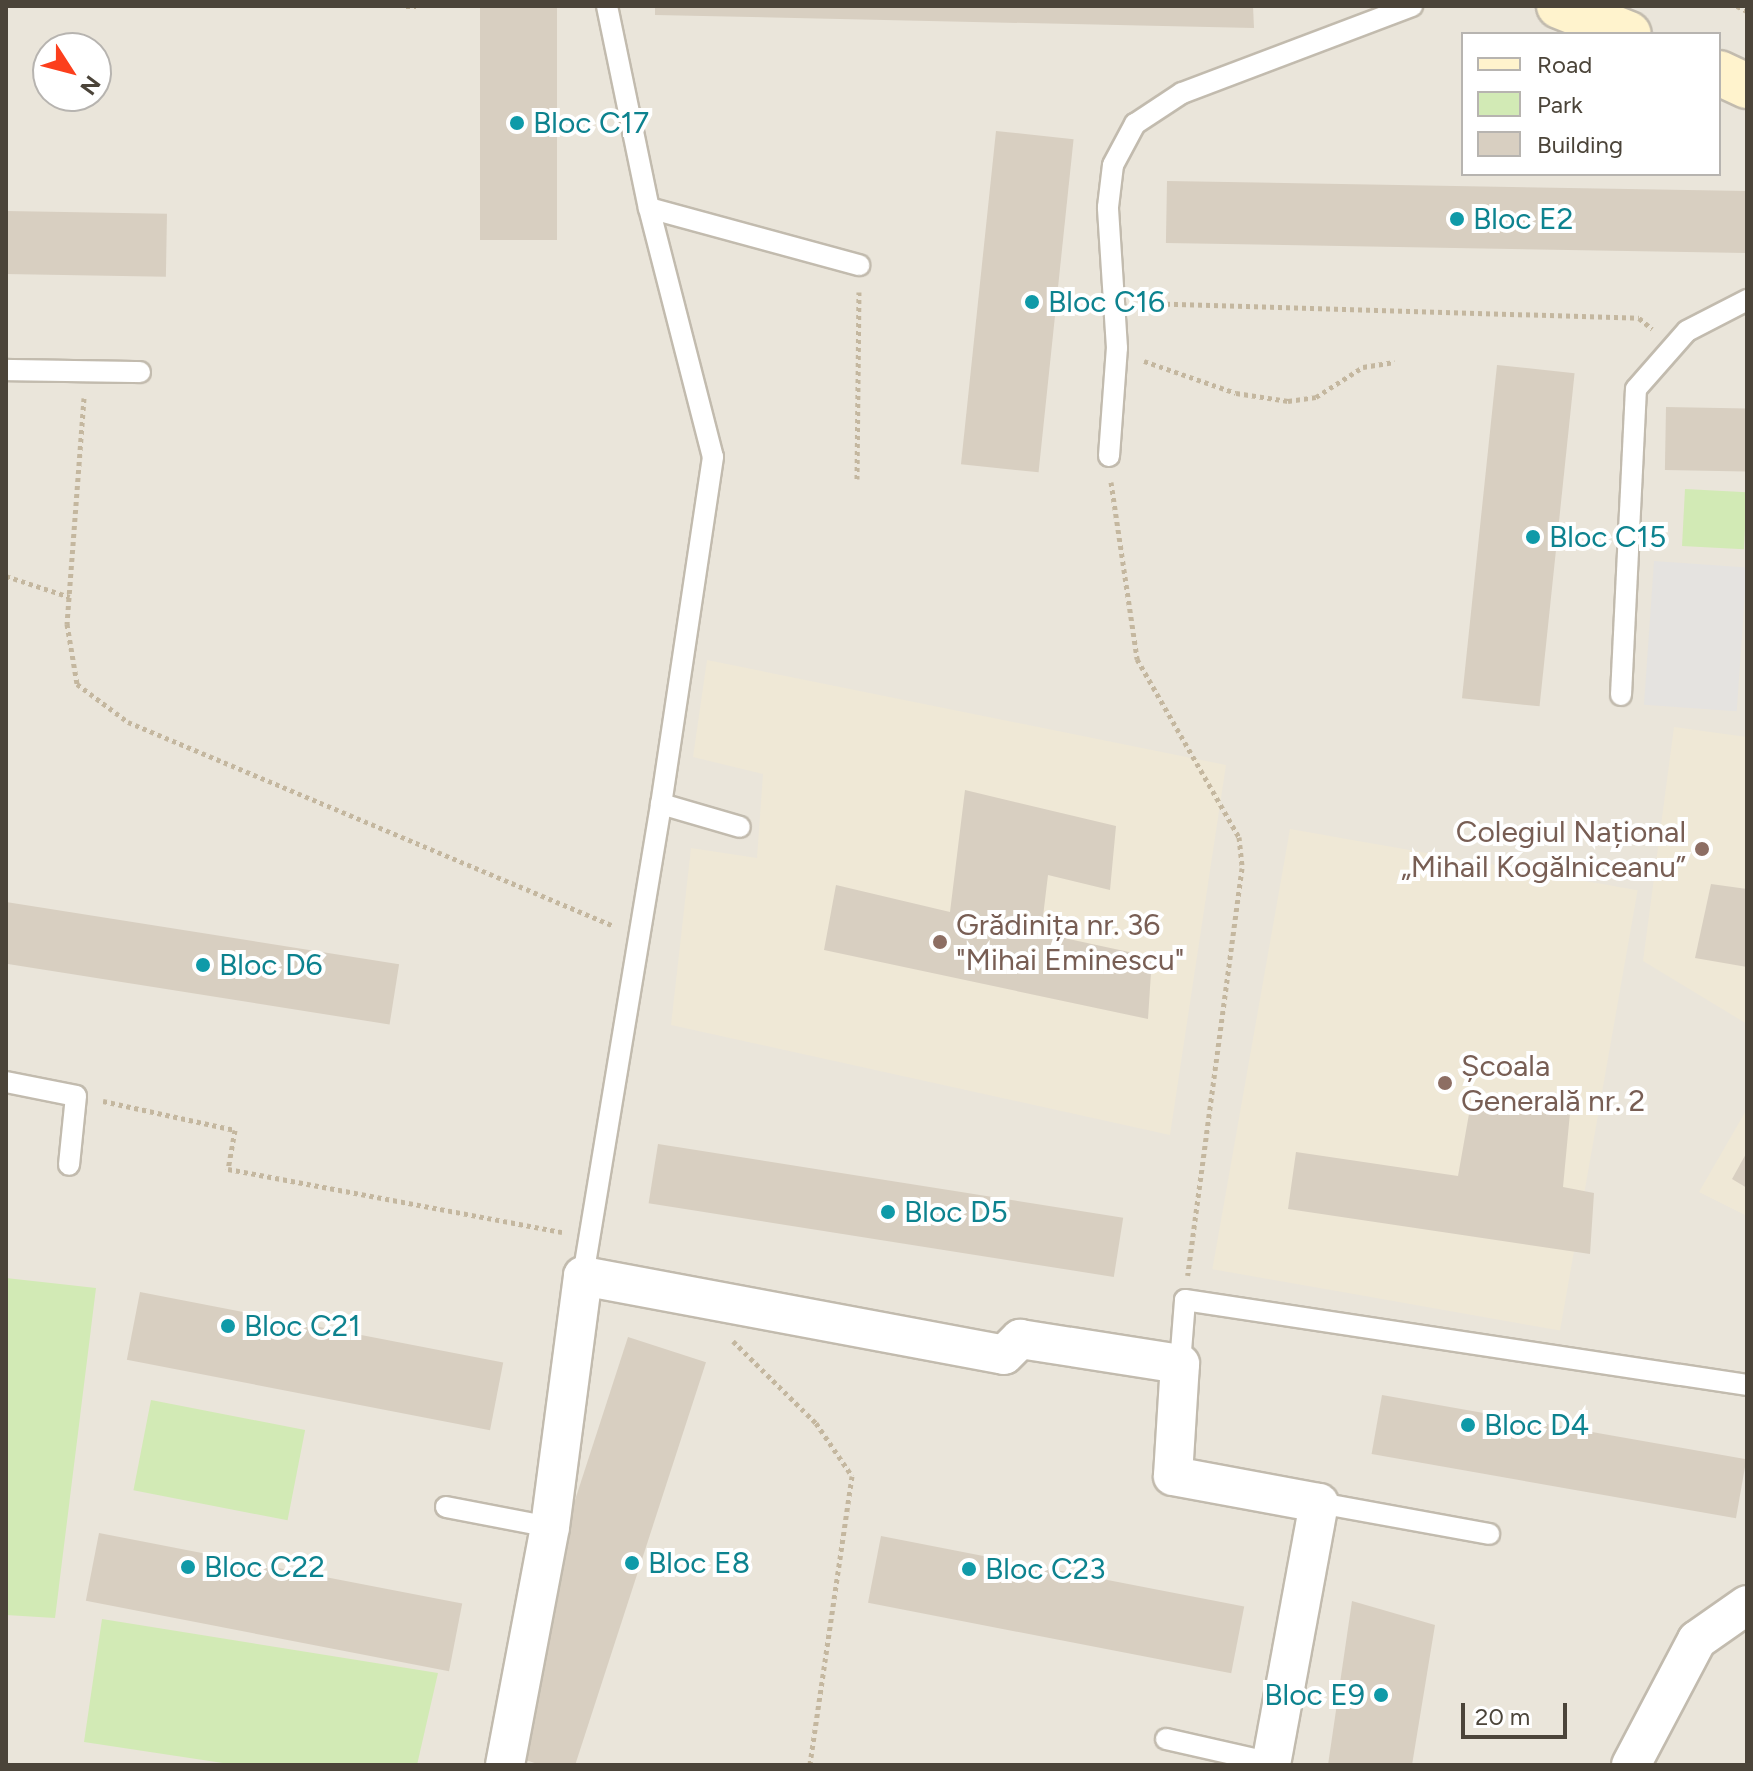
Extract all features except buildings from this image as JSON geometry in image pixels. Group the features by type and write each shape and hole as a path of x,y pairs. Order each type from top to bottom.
{"street":[{"path":"1559,6 1627,24"},
{"path":"1721,74 1747,86"},
{"path":"505,1765 550,1527 583,1276 1004,1355 1020,1339 1180,1364 1173,1476 1319,1503 1272,1764"},
{"path":"1631,1765 1697,1640 1731,1609 1747,1605"}],"lane":[{"path":"583,1276 641,937 713,457 649,208 607,6"},
{"path":"1109,456 1117,348 1113,302 1113,165 1135,124 1182,93 1412,6"},
{"path":"649,208 859,265"},
{"path":"1621,695 1629,423 1636,389 1671,346 1747,300"},
{"path":"6,370 140,372"},
{"path":"661,804 740,827"},
{"path":"6,1082 76,1096 69,1165"},
{"path":"1180,1364 1185,1300 1747,1385"},
{"path":"1319,1503 1489,1534"},
{"path":"446,1507 550,1527"},
{"path":"1166,1739 1272,1764"}],"path":[{"path":"406,6 416,6"},
{"path":"1737,6 1747,11"},
{"path":"857,479 859,265"},
{"path":"1113,302 1639,318 1671,346"},
{"path":"1117,348 1173,375 1288,401 1316,397 1363,367 1395,362"},
{"path":"86,373 70,597 77,684 128,722 641,937"},
{"path":"1109,456 1137,659 1239,837 1242,868 1185,1300"},
{"path":"6,576 70,597"},
{"path":"76,1096 235,1130 228,1169 590,1237"},
{"path":"728,1336 816,1423 852,1476 810,1765"}],"shaded area":[{"path":"6,6 1747,6 1747,1765 6,1765"},
{"path":"1654,561 1747,567 1737,711 1644,705"},
{"name":"Grădinița nr. 36 \"Mihai Eminescu\"","path":"707,660 1226,765 1170,1135 671,1025 691,848 757,858 763,774 693,757"},
{"name":"Colegiul Național „Mihail Kogălniceanu”","path":"1674,727 1747,737 1747,1024 1643,961"},
{"name":"Școala Generală nr. 2","path":"1290,829 1638,890 1560,1331 1212,1269"},
{"path":"1747,1109 1747,1216 1699,1192"}],"green space":[{"path":"1685,489 1747,492 1744,549 1682,546"},
{"path":"6,1278 96,1288 55,1618 6,1615"},
{"path":"151,1400 305,1430 288,1520 133,1490"},
{"path":"102,1619 438,1673 417,1765 236,1765 84,1742"}],"place":[{"name":"Bloc C17","path":"517,123"},
{"name":"Bloc E2","path":"1457,219"},
{"name":"Bloc C16","path":"1032,302"},
{"name":"Bloc C15","path":"1533,537"},
{"name":"Colegiul Național „Mihail Kogălniceanu”","path":"1702,849"},
{"name":"Grădinița nr. 36 \"Mihai Eminescu\"","path":"940,942"},
{"name":"Bloc D6","path":"203,965"},
{"name":"Școala Generală nr. 2","path":"1445,1083"},
{"name":"Bloc D5","path":"888,1212"},
{"name":"Bloc C21","path":"228,1326"},
{"name":"Bloc D4","path":"1468,1425"},
{"name":"Bloc E8","path":"632,1563"},
{"name":"Bloc C22","path":"188,1567"},
{"name":"Bloc C23","path":"969,1569"},
{"name":"Bloc E9","path":"1381,1695"}]}
